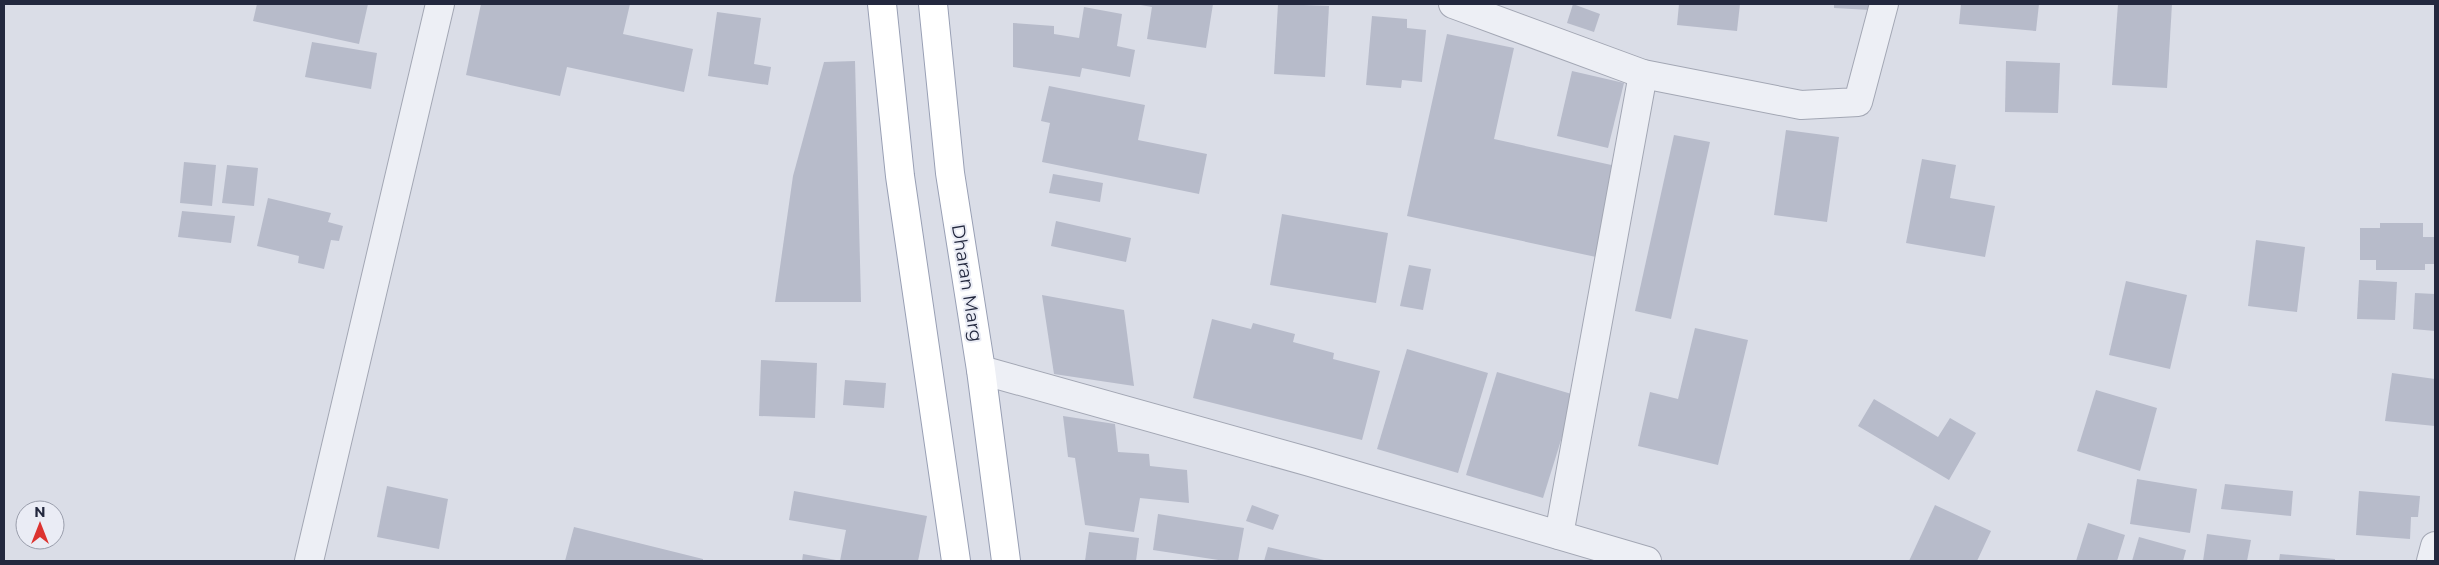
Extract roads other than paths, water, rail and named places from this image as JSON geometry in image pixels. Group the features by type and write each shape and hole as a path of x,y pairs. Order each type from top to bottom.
{"main road":[{"path":"882,4 900,176 956,561"},
{"name":"Dharan Marg","path":"933,4 950,172 981,370 1006,561"}],"street":[{"path":"309,561 440,4"},
{"path":"1453,4 1643,74 1801,105 1858,102 1884,4"},
{"path":"1560,536 1643,74"},
{"path":"981,370 1310,462 1647,561"},
{"path":"2431,561 2435,546"}]}
